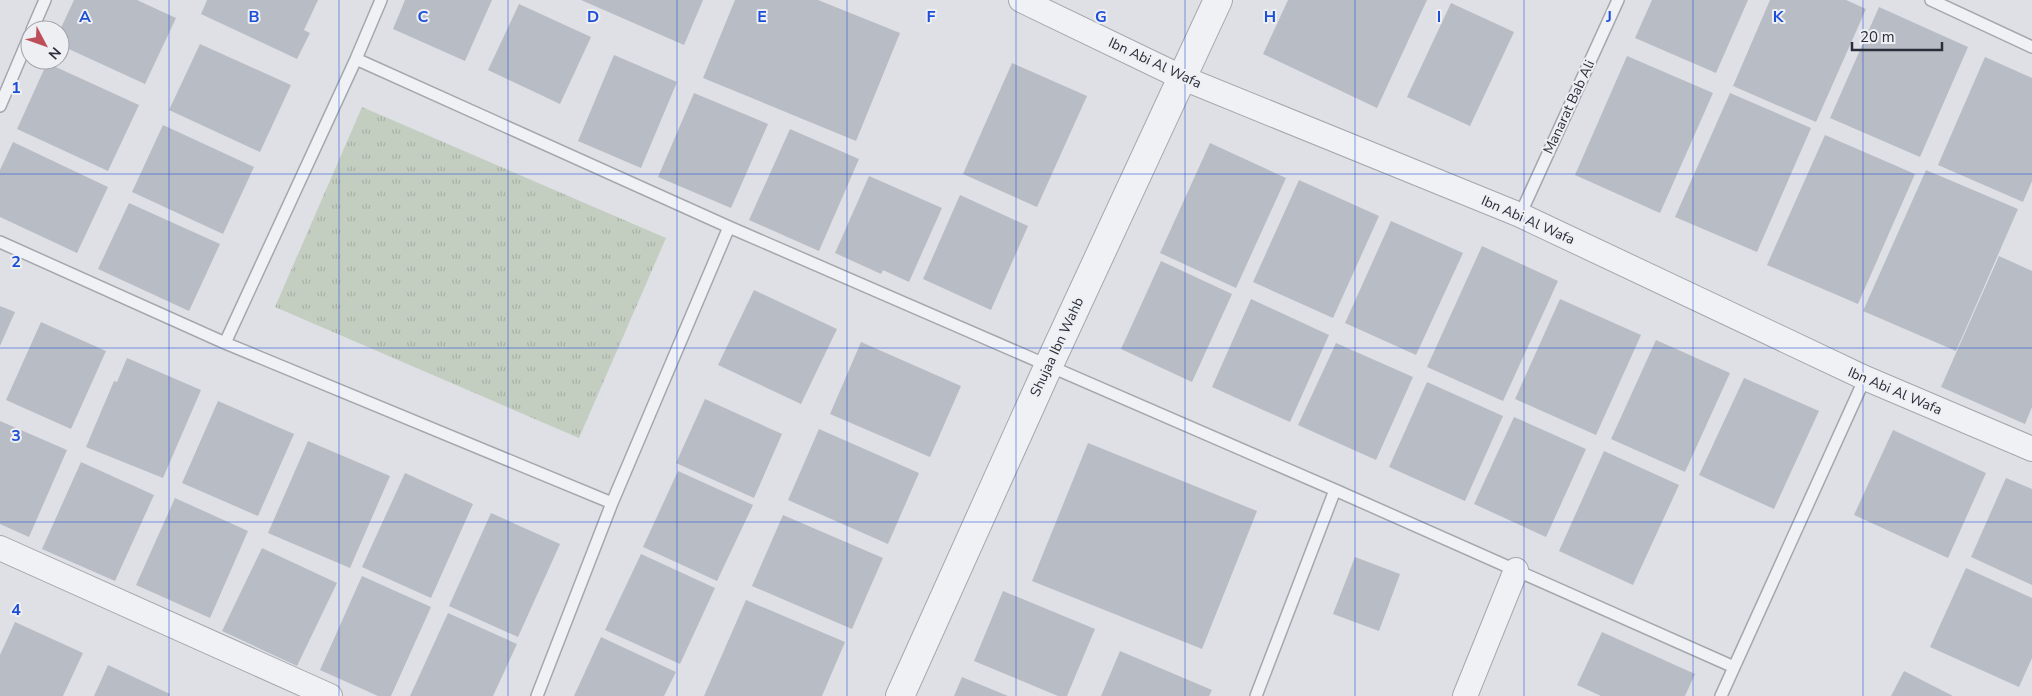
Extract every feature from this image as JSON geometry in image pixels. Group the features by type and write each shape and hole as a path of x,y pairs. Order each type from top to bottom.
{"street":[{"name":"Ibn Abi Al Wafa","path":"1021,0 1183,78 1520,215 1865,378 2032,449"},
{"name":"Shujaa Ibn Wahb","path":"900,696 1048,367 1218,0"},
{"path":"0,548 330,696"},
{"path":"1465,696 1516,570"}],"lane":[{"path":"36,20 45,0"},
{"path":"225,343 356,59 381,0"},
{"name":"Manarat Bab Ali","path":"1520,215 1618,0"},
{"path":"1931,0 2032,47"},
{"path":"0,106 20,59"},
{"path":"356,59 729,228 1335,490 1734,667"},
{"path":"537,696 612,503 729,228"},
{"path":"0,242 225,343 612,503"},
{"path":"1721,696 1865,378"},
{"path":"1256,696 1335,490"}],"green space":[{"path":"362,107 666,238 579,438 275,307"}],"building":[{"path":"74,0 137,0 176,18 145,84 70,50 70,20 65,20"},
{"path":"207,0 318,0 304,30 310,33 297,59 201,14"},
{"path":"405,0 492,0 465,61 393,29"},
{"path":"581,0 703,0 684,45"},
{"path":"735,0 818,0 900,33 856,141 703,78"},
{"path":"1288,0 1427,0 1377,108 1263,54"},
{"path":"1652,0 1748,0 1716,73 1635,38"},
{"path":"1770,0 1846,0 1866,9 1816,122 1733,86"},
{"path":"1451,3 1514,32 1470,126 1407,97"},
{"path":"519,4 591,37 560,104 488,70"},
{"path":"1879,7 1968,47 1920,157 1830,118"},
{"path":"200,44 291,85 260,152 169,110"},
{"path":"614,55 677,82 641,168 578,141"},
{"path":"1627,56 1713,93 1660,213 1575,175"},
{"path":"1985,57 2032,78 2032,181 2023,202 1938,165"},
{"path":"1012,63 1087,96 1037,207 963,174"},
{"path":"44,70 62,70 139,105 108,171 17,129"},
{"path":"694,93 768,124 731,208 658,177"},
{"path":"1730,93 1811,128 1757,252 1675,217"},
{"path":"163,125 254,167 223,234 132,192"},
{"path":"790,129 859,159 819,251 749,220"},
{"path":"1825,135 1915,174 1858,304 1767,265"},
{"path":"13,142 108,187 77,253 0,217 0,170"},
{"path":"1210,143 1286,178 1236,288 1160,253"},
{"path":"1926,170 2018,209 1956,351 1863,311"},
{"path":"869,176 942,208 909,282 883,270 881,274 835,253"},
{"path":"1299,180 1379,216 1333,318 1253,282"},
{"path":"960,195 1028,226 991,310 923,279"},
{"path":"129,203 220,244 189,311 98,269"},
{"path":"1391,221 1463,253 1416,355 1345,323"},
{"path":"1482,246 1558,281 1503,401 1427,367"},
{"path":"1999,256 2032,271 2032,407 2025,424 1941,387"},
{"path":"1161,261 1232,294 1192,382 1121,349"},
{"path":"754,290 837,329 801,404 718,365"},
{"path":"1251,299 1329,335 1290,422 1212,387"},
{"path":"1560,299 1641,335 1596,435 1515,399"},
{"path":"0,306 15,312 0,346"},
{"path":"41,322 106,351 71,429 6,400"},
{"path":"1656,340 1730,373 1685,472 1611,439"},
{"path":"861,342 961,386 930,457 830,414"},
{"path":"1336,343 1413,377 1376,460 1298,425"},
{"path":"127,358 201,390 163,478 86,447 114,381 117,382"},
{"path":"1744,378 1819,411 1774,509 1699,475"},
{"path":"1427,382 1503,416 1465,501 1389,467"},
{"path":"705,399 782,434 754,498 676,463"},
{"path":"218,401 294,434 258,516 182,483"},
{"path":"1514,417 1586,449 1546,537 1474,504"},
{"path":"0,421 67,450 29,537 0,524"},
{"path":"819,429 919,473 888,544 788,500"},
{"path":"1893,430 1986,473 1948,558 1854,515"},
{"path":"308,441 390,476 350,568 268,533"},
{"path":"1088,443 1257,511 1202,649 1032,581"},
{"path":"1604,451 1679,485 1633,585 1559,551"},
{"path":"81,462 154,495 115,581 42,549"},
{"path":"678,471 753,505 717,581 643,547"},
{"path":"405,473 473,504 431,598 362,567"},
{"path":"2006,478 2032,489 2032,585 1971,557"},
{"path":"175,498 248,531 210,618 136,585"},
{"path":"491,513 560,544 518,637 449,606"},
{"path":"783,515 883,558 852,629 752,586"},
{"path":"262,548 337,583 297,666 222,631"},
{"path":"641,554 715,588 680,664 605,630"},
{"path":"1355,557 1400,574 1379,631 1333,614"},
{"path":"1966,568 2032,598 2032,658 2019,687 1930,647"},
{"path":"362,576 431,607 391,696 378,696 320,670"},
{"path":"1003,591 1095,629 1067,696 1058,696 974,661"},
{"path":"746,600 845,642 822,696 704,696"},
{"path":"448,613 517,644 493,696 410,696"},
{"path":"15,622 83,653 63,696 0,696 0,655"},
{"path":"1602,632 1695,674 1685,696 1601,696 1577,685"},
{"path":"601,637 676,672 664,696 574,696"},
{"path":"1120,651 1212,690 1209,696 1101,696"},
{"path":"108,665 170,694 169,696 94,696"},
{"path":"1904,671 1953,696 1891,696"},
{"path":"962,677 1008,696 954,696"}]}
